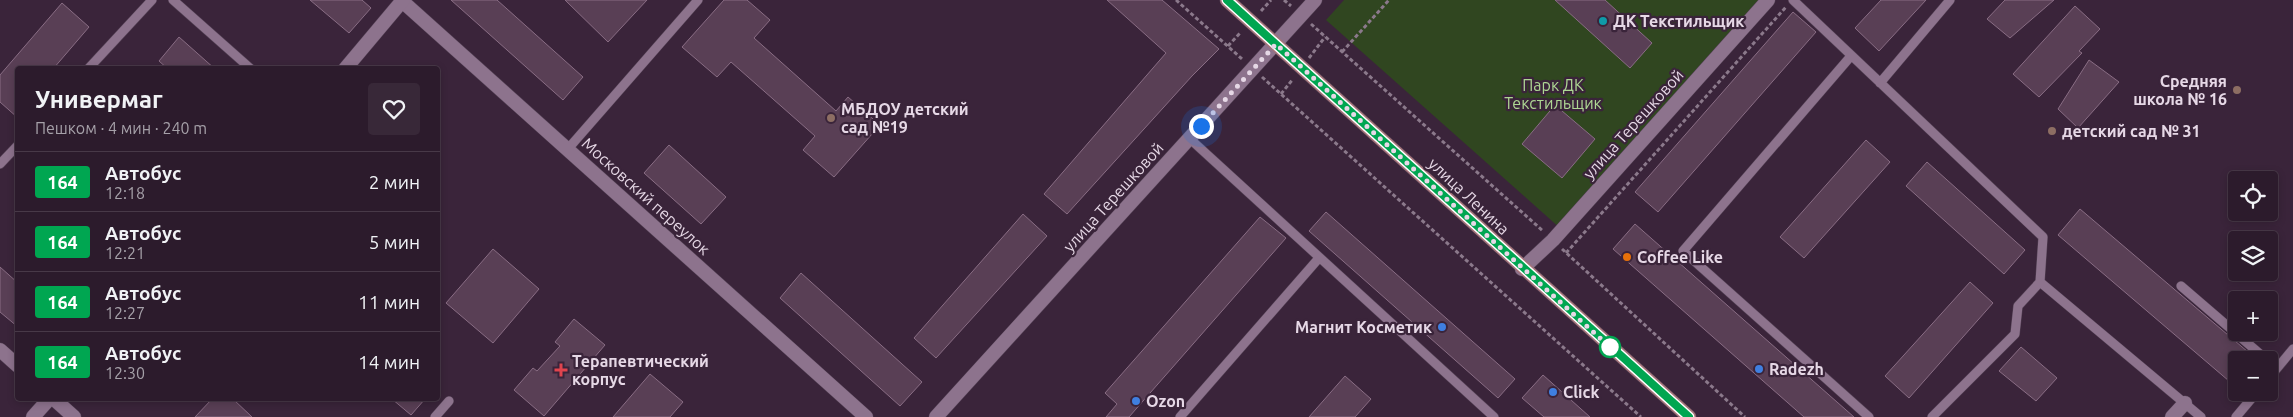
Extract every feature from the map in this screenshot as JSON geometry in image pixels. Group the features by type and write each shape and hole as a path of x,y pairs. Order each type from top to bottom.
{"main road":[{"name":"улица Ленина","path":"1227,0 1522,269 1689,417"}],"street":[{"name":"Московский переулок","path":"402,0 866,417"},
{"path":"347,66 402,0"},
{"name":"улица Терешковой","path":"936,417 1315,0"},
{"name":"улица Терешковой","path":"1522,269 1552,240 1768,0"},
{"path":"0,350 15,363"},
{"path":"34,417 47,401"},
{"path":"56,401 74,417"},
{"path":"2172,417 2185,403"}],"lane":[{"path":"91,66 152,0"},
{"path":"173,0 248,66"},
{"path":"567,150 698,0"},
{"path":"1793,0 2042,237 2040,282 2018,306 2015,334 1932,417"},
{"path":"1880,82 1950,0"},
{"path":"1852,56 1682,251 1868,417"},
{"path":"1190,138 1488,415"},
{"path":"0,164 15,148"},
{"path":"1180,417 1319,258"},
{"path":"2040,282 2201,417"},
{"path":"2181,286 2256,351"},
{"path":"2278,367 2293,349"},
{"path":"435,417 449,401"},
{"path":"2236,417 2249,401"}],"path":[{"path":"1176,0 1641,417"},
{"path":"1284,0 1552,240 1745,417"},
{"path":"1342,52 1389,0"},
{"path":"1566,253 1793,0"}],"green space":[{"name":"Парк ДК Текстильщик","path":"1344,0 1765,0 1561,229 1326,20"}],"building":[{"path":"310,0 362,0 371,8 349,33"},
{"path":"451,0 497,0 583,77 563,100"},
{"path":"565,0 647,0 608,42"},
{"path":"724,0 747,0 770,20 754,38 836,111 848,97 880,125 834,177 803,150 815,136 731,62 717,77 682,47"},
{"path":"1107,0 1162,0 1219,49 1192,76 1067,214 1044,194 1166,53"},
{"name":"ДК Текстильщик","path":"1555,0 1605,0 1652,43 1630,68"},
{"path":"1881,0 1926,0 1879,51 1855,28"},
{"path":"2005,0 2054,0 2010,38 1987,19"},
{"path":"62,3 89,27 56,66 15,66 15,115 0,102 0,75"},
{"path":"2075,6 2100,29 2079,51 2082,53 2039,97 2013,74"},
{"path":"1793,12 1816,32 1658,212 1635,192"},
{"path":"179,37 212,66 165,66 159,61"},
{"path":"2089,60 2119,82 2078,128 2058,109"},
{"path":"1555,105 1595,139 1562,178 1522,144"},
{"path":"1866,140 1890,162 1804,258 1780,237"},
{"path":"669,145 726,197 701,224 644,173"},
{"path":"1927,162 2025,250 2004,274 1906,186"},
{"path":"2080,209 2228,335 2228,341 2235,341 2246,351 2228,351 2228,380 2058,235"},
{"path":"1326,212 1515,379 1498,398 1309,231"},
{"path":"1023,214 1047,236 936,358 914,338"},
{"path":"1260,217 1286,238 1129,417 1106,417 1117,404 1105,393"},
{"path":"1635,224 1854,417 1804,417 1613,249"},
{"path":"493,249 539,289 493,343 446,303"},
{"path":"0,267 15,280 15,324 0,312"},
{"path":"801,273 922,382 900,406 780,298"},
{"path":"1970,282 1993,303 1909,398 1885,376"},
{"name":"Терапевтический корпус","path":"574,319 605,345 544,416 514,390 533,368 537,371 560,346 555,342"},
{"path":"2021,347 2057,378 2036,401 1999,371"},
{"path":"650,374 683,402 670,417 613,417"},
{"path":"1543,375 1590,417 1544,417 1522,398"},
{"path":"1345,376 1371,399 1355,417 1309,417"},
{"path":"210,401 235,401 252,417 195,417"},
{"path":"394,401 423,401 411,415"}],"bus line":[{"name":"164","path":"1227,0 1522,269 1689,417"}],"place":[{"name":"ДК Текстильщик","path":"1603,21"},
{"name":"Средняя школа № 16","path":"2237,90"},
{"name":"МБДОУ детский сад №19","path":"831,118"},
{"name":"детский сад № 31","path":"2052,131"},
{"name":"Coffee Like","path":"1627,257"},
{"name":"Магнит Косметик","path":"1442,327"},
{"name":"Radezh","path":"1759,369"},
{"name":"Терапевтический корпус","path":"561,370"},
{"name":"Click","path":"1553,392"},
{"name":"Ozon","path":"1136,401"}],"route":[{"path":"1201,126 1252,68 1276,44 1613,350 1610,347"}]}
